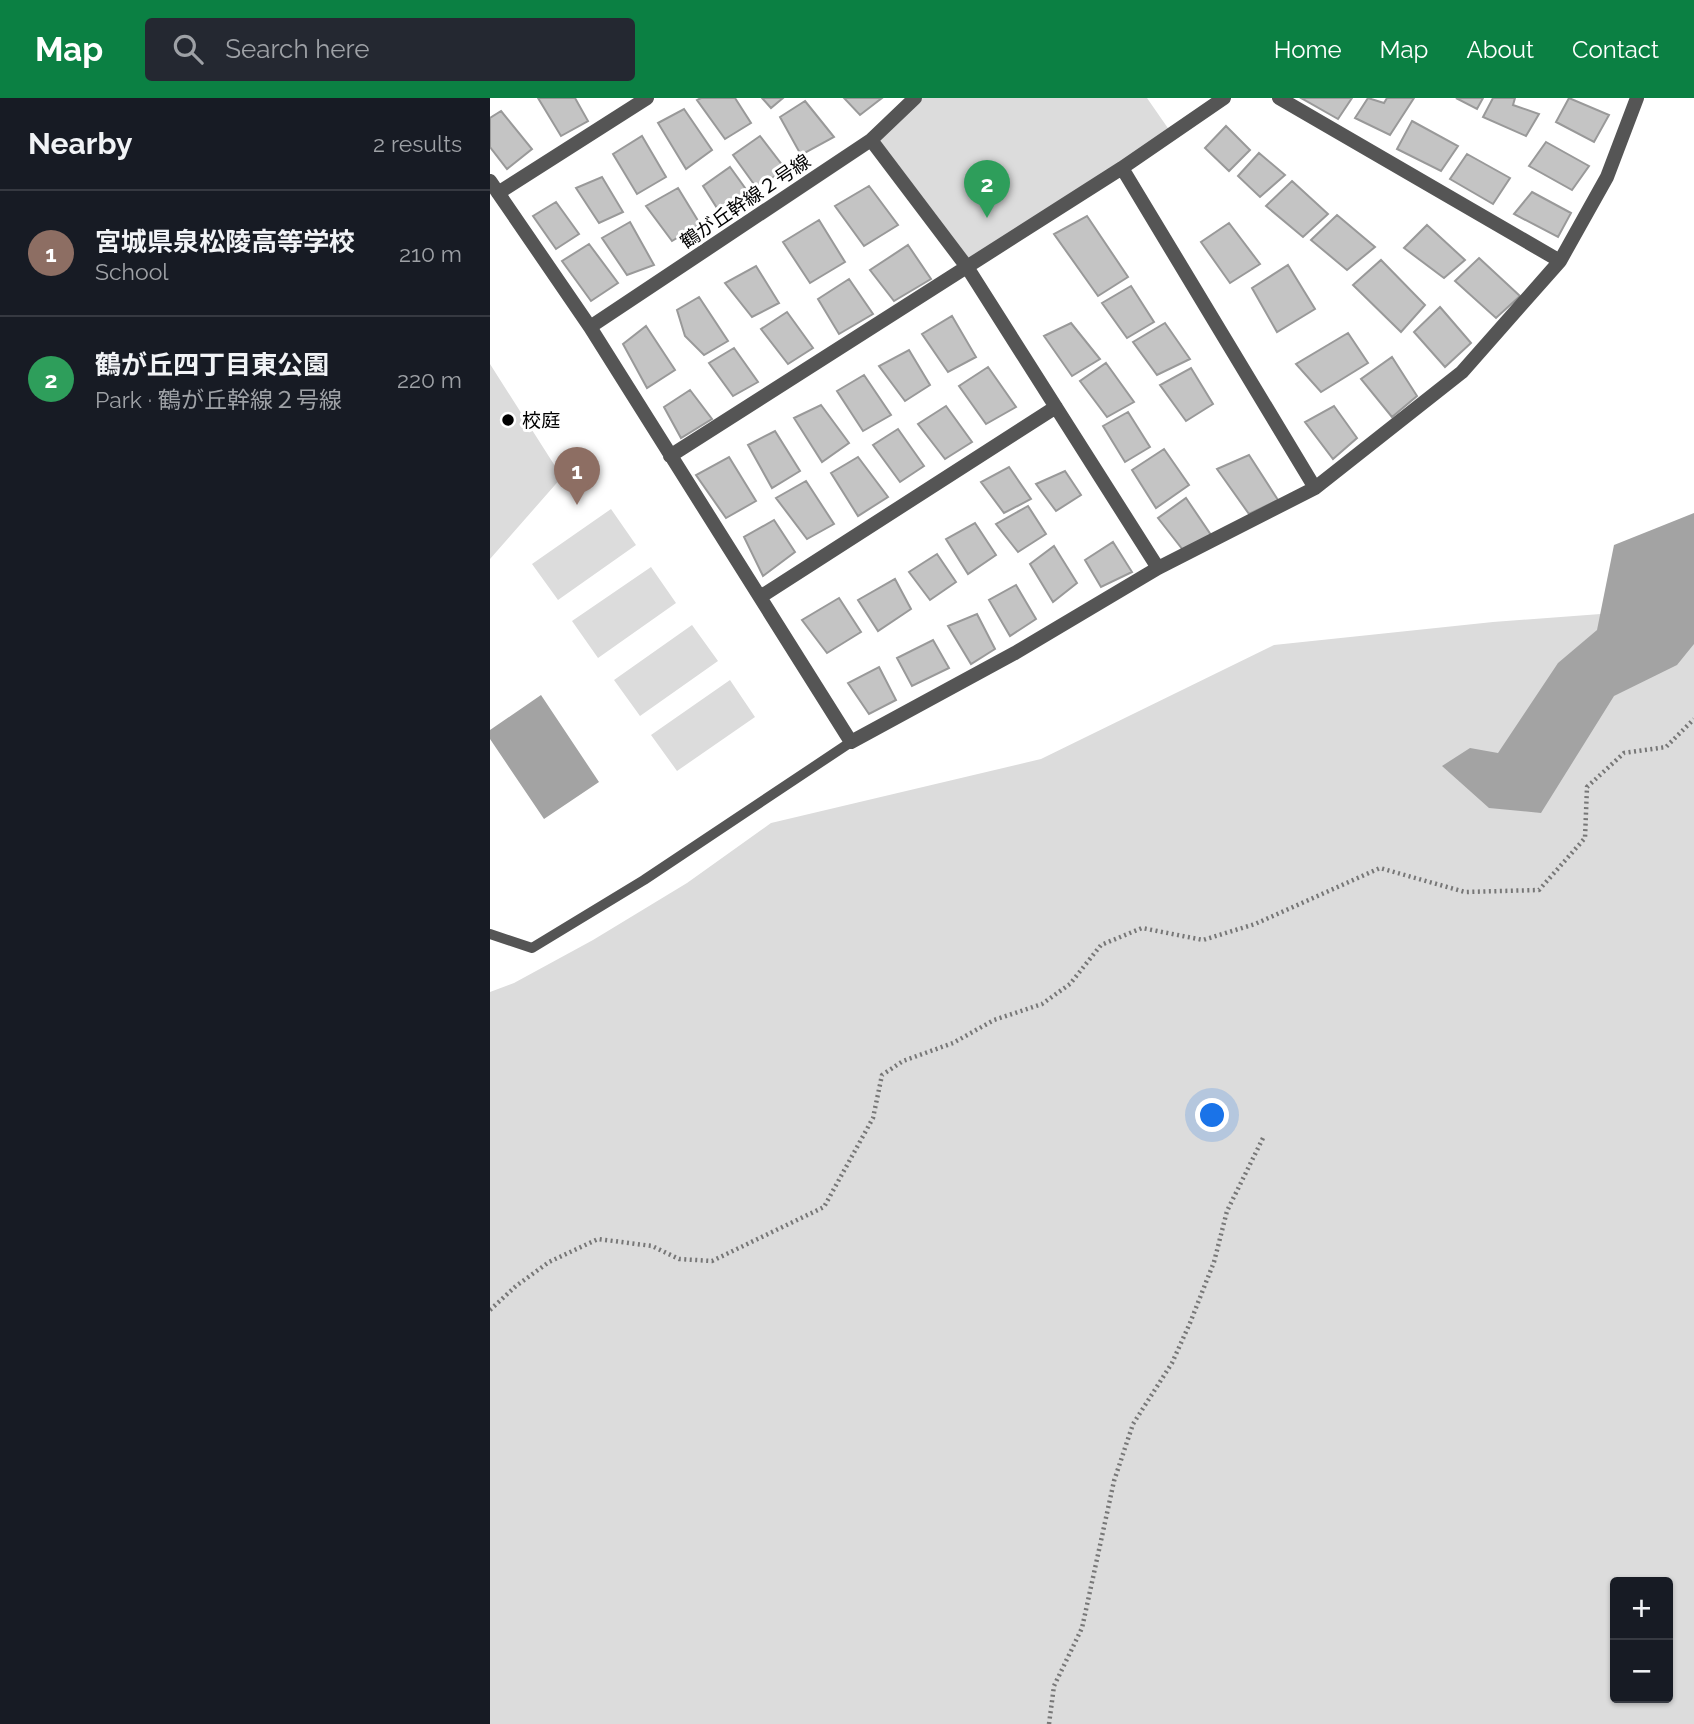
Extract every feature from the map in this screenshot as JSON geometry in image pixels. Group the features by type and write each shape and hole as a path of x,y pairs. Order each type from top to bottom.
{"street":[{"path":"647,98 494,187 590,327 851,742 1016,653 1158,568 1315,488 1462,372 1560,261 1607,177 1637,98"},
{"name":"鶴が丘幹線２号線","path":"590,327 871,140 915,98"},
{"path":"670,456 1122,168 1224,98"},
{"path":"1279,98 1560,261"},
{"path":"871,140 967,267 1158,568"},
{"path":"1122,168 1315,488"},
{"path":"760,597 1056,407"}],"lane":[{"path":"490,934 532,948 643,880 851,742"}],"path":[{"path":"490,1310 516,1286 549,1262 598,1239 652,1246 679,1259 712,1261 824,1207 873,1118 882,1075 903,1061 953,1042 994,1020 1042,1004 1070,984 1101,944 1142,928 1203,940 1255,925 1380,868 1465,892 1539,890 1585,838 1587,787 1624,753 1667,747 1694,719"},
{"path":"1049,1724 1054,1686 1083,1628 1114,1482 1133,1424 1171,1363 1190,1323 1214,1262 1227,1211 1264,1136"}],"shaded area":[{"path":"915,98 1147,98 1172,134 967,267 871,140"},
{"name":"校庭","path":"490,364 562,477 490,559"},
{"path":"611,509 636,545 558,600 532,564"},
{"path":"1694,513 1694,644 1677,665 1614,696 1541,813 1489,808 1442,766 1470,748 1498,753 1558,663 1597,630 1614,545"},
{"path":"651,567 676,603 598,658 572,621"},
{"path":"1694,607 1694,1724 490,1724 490,992 514,983 593,940 687,883 771,823 1041,759 1274,645 1493,622"},
{"path":"692,625 718,661 640,716 614,680"},
{"path":"730,680 755,717 677,771 651,735"},
{"path":"541,695 599,782 544,819 490,739 490,730"}],"building":[{"path":"538,98 575,98 588,121 561,136"},
{"path":"735,98 751,123 725,139 697,100"},
{"path":"762,98 783,98 771,108"},
{"path":"844,98 882,98 860,115"},
{"path":"1301,98 1352,98 1338,119"},
{"path":"1368,98 1384,103 1387,98 1414,98 1390,135 1355,118"},
{"path":"1456,98 1483,98 1477,109"},
{"path":"1493,98 1515,98 1513,105 1539,114 1526,136 1483,117"},
{"path":"1569,98 1609,115 1594,142 1556,122"},
{"path":"805,101 834,137 801,155 780,117"},
{"path":"684,109 712,150 686,169 658,123"},
{"path":"501,111 532,149 507,169 490,147 490,118"},
{"path":"1412,121 1458,146 1441,171 1397,149"},
{"path":"1226,126 1250,150 1229,171 1205,148"},
{"path":"642,136 666,177 637,194 613,154"},
{"path":"760,136 786,170 756,187 733,155"},
{"path":"1546,142 1589,166 1572,190 1529,166"},
{"path":"1259,153 1285,175 1260,197 1238,176"},
{"path":"1467,154 1510,178 1493,204 1450,179"},
{"path":"730,167 753,199 724,219 703,186"},
{"path":"602,177 623,212 599,223 576,188"},
{"path":"1292,181 1328,214 1303,237 1266,206"},
{"path":"869,186 898,225 864,246 835,206"},
{"path":"678,188 700,224 672,241 646,206"},
{"path":"1532,192 1571,213 1558,237 1514,214"},
{"path":"556,202 579,234 556,249 533,216"},
{"path":"1337,215 1375,247 1347,270 1311,240"},
{"path":"1087,216 1128,277 1098,296 1054,234"},
{"path":"819,220 845,262 810,283 783,242"},
{"path":"630,222 654,265 627,275 602,238"},
{"path":"1229,223 1260,264 1230,283 1201,242"},
{"path":"1427,225 1465,260 1444,278 1404,248"},
{"path":"589,244 618,283 591,301 562,261"},
{"path":"908,245 931,279 894,301 870,270"},
{"path":"1479,258 1520,296 1496,318 1455,281"},
{"path":"1381,260 1425,305 1401,332 1353,285"},
{"path":"1288,265 1315,309 1277,332 1252,288"},
{"path":"756,266 779,303 752,317 725,283"},
{"path":"849,279 873,314 839,334 818,299"},
{"path":"1131,286 1154,322 1127,338 1102,303"},
{"path":"699,297 728,341 704,355 685,336 677,310"},
{"path":"1440,307 1471,343 1445,367 1414,332"},
{"path":"787,312 813,348 788,364 761,329"},
{"path":"952,316 976,357 948,372 922,334"},
{"path":"1071,323 1100,359 1072,376 1044,336"},
{"path":"1165,323 1190,359 1157,375 1133,342"},
{"path":"646,326 675,370 647,388 623,344"},
{"path":"1348,333 1368,363 1321,392 1296,364"},
{"path":"734,348 758,382 733,396 709,363"},
{"path":"909,350 930,385 905,401 879,366"},
{"path":"1392,357 1417,396 1392,417 1361,379"},
{"path":"1106,363 1134,402 1107,417 1080,381"},
{"path":"988,367 1016,407 986,424 959,386"},
{"path":"1191,368 1213,404 1186,421 1160,385"},
{"path":"864,375 891,415 863,431 837,391"},
{"path":"690,390 712,419 681,438 664,407"},
{"path":"821,405 849,443 822,462 794,418"},
{"path":"946,406 972,442 945,459 918,424"},
{"path":"1334,406 1357,438 1333,459 1305,422"},
{"path":"1128,412 1150,447 1125,462 1103,426"},
{"path":"898,429 924,466 900,482 873,445"},
{"path":"775,431 800,471 772,488 748,445"},
{"path":"1164,449 1189,485 1156,508 1132,470"},
{"path":"1249,455 1278,500 1249,514 1217,469"},
{"path":"729,457 756,501 726,518 696,475"},
{"path":"858,457 888,497 858,516 831,473"},
{"path":"1009,467 1031,499 1004,513 981,482"},
{"path":"1065,471 1081,495 1056,511 1036,484"},
{"path":"806,481 834,524 807,539 776,498"},
{"path":"1186,498 1211,535 1183,550 1158,518"},
{"path":"1028,506 1046,534 1018,552 996,524"},
{"path":"774,520 795,552 763,576 744,537"},
{"path":"975,523 996,555 968,574 946,539"},
{"path":"1113,542 1132,572 1101,587 1085,560"},
{"path":"1054,546 1077,583 1053,602 1030,564"},
{"path":"937,554 956,582 930,600 909,572"},
{"path":"895,579 911,609 878,631 858,600"},
{"path":"1016,585 1036,619 1010,636 989,600"},
{"path":"839,598 861,632 827,653 802,620"},
{"path":"977,614 995,649 971,664 948,626"},
{"path":"933,640 949,668 912,686 897,658"},
{"path":"879,667 896,700 869,714 848,683"}],"place":[{"name":"鶴が丘四丁目東公園","path":"987,218"},
{"name":"校庭","path":"508,420"},
{"name":"宮城県泉松陵高等学校","path":"577,505"}]}
